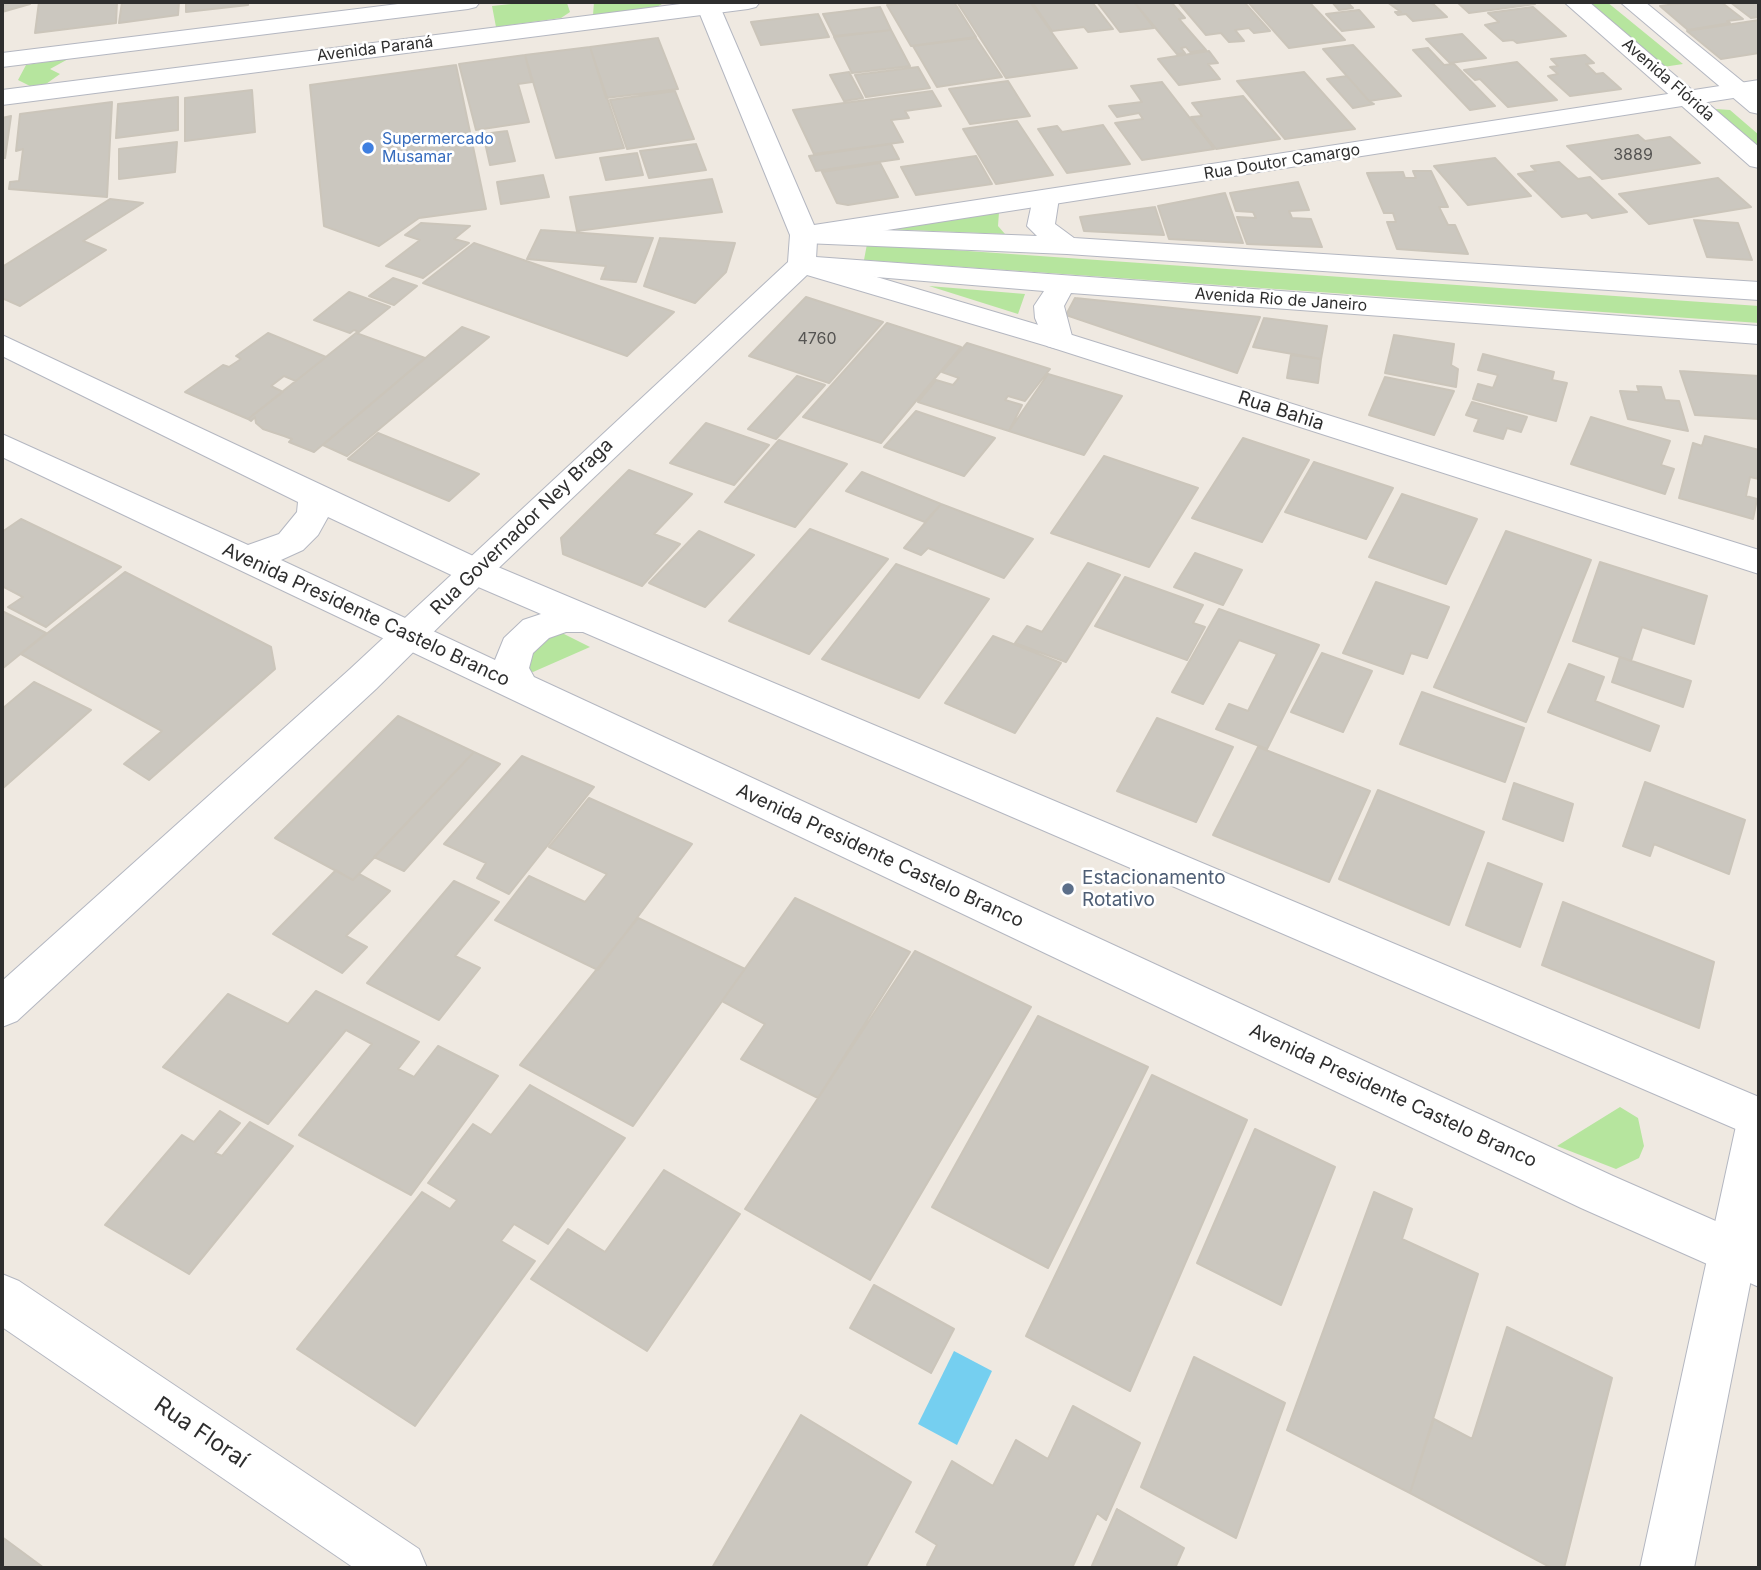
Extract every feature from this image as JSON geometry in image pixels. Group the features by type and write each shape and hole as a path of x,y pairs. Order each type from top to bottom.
{"street":[{"name":"Avenida Paraná","path":"2,60 468,2"},
{"path":"573,23 589,11 587,2"},
{"name":"Avenida Paraná","path":"2,98 707,4 748,2"},
{"name":"Avenida Flórida","path":"1575,2 1759,160"},
{"name":"Avenida Flórida","path":"1630,2 1753,95"},
{"path":"707,4 803,250 1067,246 1759,291"},
{"path":"27,95 14,90 8,82 9,74 17,64 31,56"},
{"name":"Rua Doutor Camargo","path":"803,250 1045,198 1690,98 1753,95"},
{"path":"1045,198 1041,226 1067,246"},
{"name":"Avenida Rio de Janeiro","path":"803,250 1062,284 1759,335"},
{"name":"Rua Bahia","path":"803,250 1058,340 1759,562"},
{"name":"Rua Governador Ney Braga","path":"2,1008 410,636 474,570 803,250"},
{"path":"1058,340 1050,318 1049,306 1062,284"},
{"path":"2,344 314,497 474,570 1759,1118"},
{"name":"Avenida Presidente Castelo Branco","path":"2,444 1597,1192 1746,1258"},
{"path":"244,558 269,552 291,542 306,527 314,512 314,497"},
{"path":"520,687 511,668 517,646 536,629 563,619 591,619"},
{"path":"1667,1568 1746,1258 1759,1126"},
{"name":"Rua Floraí","path":"2,1298 400,1568"}],"green space":[{"path":"530,2 567,3 570,12 561,18 496,27 492,6"},
{"path":"594,2 665,2 657,7 593,15"},
{"path":"1585,2 1607,2 1683,64 1663,67"},
{"path":"70,58 50,69 60,74 46,84 30,86 18,80 26,65"},
{"path":"1716,109 1730,110 1759,135 1759,156 1711,113"},
{"path":"999,212 998,226 1005,234 883,229"},
{"path":"867,244 1759,306 1759,323 864,260"},
{"path":"929,286 1025,294 1018,314"},
{"path":"562,633 590,647 533,672 520,668 537,640"},
{"path":"1620,1107 1638,1118 1644,1146 1639,1158 1616,1169 1557,1146"}],"water":[{"path":"954,1351 992,1371 957,1445 918,1424"}],"building":[{"path":"2,2 29,2 30,4 2,12"},
{"path":"39,2 117,2 116,23 35,33"},
{"path":"122,2 179,2 178,15 119,23"},
{"path":"186,2 248,2 248,5 186,12"},
{"path":"954,2 976,37 911,46 887,5"},
{"path":"957,2 1030,2 1077,68 1006,78"},
{"path":"1032,2 1092,2 1113,29 1088,32 1084,27 1052,31"},
{"path":"1097,2 1134,2 1154,28 1120,32"},
{"path":"1134,2 1171,2 1185,18 1179,19 1206,50 1190,52 1186,47 1181,48 1185,53 1177,54"},
{"path":"1178,2 1244,2 1270,31 1254,33 1249,28 1235,30 1244,41 1229,42 1221,33 1206,35"},
{"path":"1248,2 1309,2 1345,40 1289,48"},
{"path":"1332,2 1347,2 1353,8 1339,10"},
{"path":"1387,2 1431,2 1447,17 1413,21 1406,14 1398,15 1395,12 1401,12"},
{"path":"1457,2 1533,2 1535,4 1469,13"},
{"path":"1721,2 1743,19 1688,30 1660,6"},
{"path":"1730,2 1759,2 1759,17 1751,18"},
{"path":"880,7 891,30 834,36 823,14"},
{"path":"1533,7 1566,36 1517,43 1513,40 1503,41 1485,25 1499,22 1488,13"},
{"path":"1359,10 1374,27 1342,31 1326,14"},
{"path":"818,14 829,37 761,45 751,22"},
{"path":"1759,20 1759,53 1721,59 1687,31"},
{"path":"891,30 910,66 852,73 834,37"},
{"path":"1462,34 1486,58 1450,63 1426,39"},
{"path":"658,38 678,89 606,98 590,47"},
{"path":"976,38 1002,77 937,87 913,46"},
{"path":"1353,45 1401,96 1369,101 1323,49"},
{"path":"590,47 624,148 556,158 525,55"},
{"path":"1428,48 1444,65 1454,64 1495,106 1470,110 1413,50"},
{"path":"1209,51 1218,63 1208,64 1220,79 1179,85 1158,59"},
{"path":"525,55 532,82 518,84 529,122 476,130 459,64"},
{"path":"1585,55 1594,63 1586,64 1596,74 1603,73 1621,89 1570,96 1548,76 1558,74 1550,67 1558,66 1551,59"},
{"path":"1517,62 1557,100 1508,107 1480,79 1475,80 1464,70"},
{"path":"456,65 486,209 419,218 379,246 324,226 310,85"},
{"path":"918,67 930,88 866,97 855,75"},
{"path":"849,72 863,98 844,101 830,75"},
{"path":"1304,72 1355,129 1285,139 1237,81"},
{"path":"1347,76 1374,104 1353,108 1327,79"},
{"path":"1008,81 1030,116 970,124 949,89"},
{"path":"1162,82 1214,149 1142,160 1115,123 1143,119 1139,113 1117,117 1109,106 1142,102 1131,86"},
{"path":"252,90 255,132 185,141 185,98"},
{"path":"675,91 694,139 627,149 610,100"},
{"path":"932,91 941,106 905,111 909,118 891,120 903,142 814,154 793,110"},
{"path":"1243,96 1280,139 1216,149 1191,117 1202,116 1192,103"},
{"path":"178,97 178,130 116,138 118,104"},
{"path":"112,102 107,197 9,189 10,182 19,181 23,149 16,151 20,114"},
{"path":"11,116 5,158 2,158 2,118"},
{"path":"1017,121 1053,175 996,184 963,129"},
{"path":"1103,125 1130,164 1067,173 1038,129 1057,126 1062,132"},
{"path":"507,131 515,161 490,165 483,134"},
{"path":"1638,135 1645,141 1670,137 1700,163 1602,179 1567,146"},
{"path":"177,142 175,172 119,179 119,149"},
{"path":"696,144 706,170 649,178 640,151"},
{"path":"891,144 899,159 816,171 809,156"},
{"path":"637,153 643,175 606,180 600,158"},
{"path":"976,156 992,184 916,195 901,167"},
{"path":"1495,158 1531,196 1468,205 1434,166"},
{"path":"1559,162 1578,179 1590,177 1627,212 1592,218 1587,213 1562,217 1518,174 1536,171 1531,166"},
{"path":"880,163 898,197 848,205 837,203 822,172"},
{"path":"1413,171 1431,171 1448,207 1439,207 1448,225 1455,225 1468,254 1397,249 1387,222 1396,222 1393,213 1384,213 1367,173 1403,172 1405,178 1416,178"},
{"path":"543,175 549,197 501,204 497,182"},
{"path":"1718,178 1751,207 1649,224 1619,194"},
{"path":"712,179 722,212 577,231 570,197"},
{"path":"1298,182 1309,210 1289,211 1292,218 1311,219 1322,247 1247,244 1237,217 1256,218 1253,212 1236,211 1230,193"},
{"path":"1225,193 1243,243 1169,239 1158,206"},
{"path":"110,199 143,203 83,241 106,250 20,306 2,298 2,267"},
{"path":"1155,207 1164,235 1084,231 1080,217"},
{"path":"1694,220 1738,223 1752,260 1707,257"},
{"path":"421,223 470,226 454,239 469,243 423,278 386,266 420,240 405,235"},
{"path":"541,230 653,238 636,282 601,279 606,266 527,259"},
{"path":"660,238 735,243 726,272 695,303 644,286"},
{"path":"474,243 674,312 627,356 423,283"},
{"path":"393,278 417,286 394,305 369,296"},
{"path":"349,292 390,307 359,332 354,330 350,333 314,320"},
{"path":"806,297 883,322 829,383 749,356"},
{"path":"1075,298 1260,317 1237,373 1066,315"},
{"path":"1264,318 1327,326 1321,359 1253,347"},
{"path":"887,323 961,347 881,443 803,417"},
{"path":"462,327 489,337 347,456 323,445"},
{"path":"268,333 326,357 296,381 284,376 271,386 283,392 248,419 185,392 223,365 229,367 241,359 236,356"},
{"path":"356,333 425,358 314,452 289,442 292,439 263,429 256,423 255,417 251,421 248,419"},
{"path":"1394,335 1454,344 1451,365 1458,369 1456,387 1385,373"},
{"path":"967,343 1050,369 1025,401 1008,396 1005,400 1022,405 1009,431 918,402 936,380 953,385 959,378 942,372"},
{"path":"1483,354 1554,372 1552,380 1567,383 1556,421 1473,399 1478,384 1493,388 1498,375 1478,370"},
{"path":"1291,355 1321,359 1318,383 1287,378"},
{"path":"1680,371 1759,376 1759,419 1695,415"},
{"path":"1048,374 1122,396 1084,455 1009,431"},
{"path":"797,376 825,385 776,439 748,429"},
{"path":"1385,377 1454,391 1434,435 1369,415"},
{"path":"1637,386 1661,387 1665,400 1679,401 1688,431 1628,419 1620,391 1639,392"},
{"path":"1472,402 1527,417 1521,432 1507,428 1503,439 1474,431 1479,419 1466,415"},
{"path":"916,411 995,438 964,476 884,447"},
{"path":"1591,417 1670,441 1661,465 1674,469 1665,494 1571,464"},
{"path":"706,423 769,445 734,485 670,463"},
{"path":"378,433 479,474 449,501 348,459"},
{"path":"1705,436 1759,450 1759,479 1750,477 1746,496 1757,499 1753,519 1679,498 1693,443 1702,446"},
{"path":"1243,438 1309,460 1262,542 1192,518"},
{"path":"779,440 847,464 795,527 725,502"},
{"path":"1104,456 1198,488 1149,567 1051,533"},
{"path":"1314,462 1393,488 1366,539 1285,512"},
{"path":"629,470 692,494 654,534 680,544 642,586 563,554 561,538"},
{"path":"862,472 941,504 925,522 846,491"},
{"path":"1402,494 1477,519 1446,584 1369,557"},
{"path":"941,504 1033,539 1004,578 928,548 921,555 904,548"},
{"path":"21,519 121,567 46,627 8,607 23,597 2,586 2,532"},
{"path":"810,529 888,559 809,654 729,621"},
{"path":"699,531 754,555 705,607 649,583"},
{"path":"1506,531 1591,560 1526,722 1434,687"},
{"path":"1195,553 1242,570 1223,605 1174,587"},
{"path":"1600,562 1707,596 1694,644 1642,627 1631,661 1573,641"},
{"path":"1088,563 1120,575 1066,662 1015,643 1027,626 1042,632"},
{"path":"896,564 989,599 919,698 822,659"},
{"path":"125,572 271,647 275,669 149,780 124,764 162,731 21,654"},
{"path":"1125,577 1203,605 1193,623 1205,627 1187,660 1095,626"},
{"path":"1376,582 1449,607 1427,658 1411,653 1403,674 1343,653"},
{"path":"1219,609 1319,645 1267,749 1216,729 1229,704 1248,711 1277,654 1239,640 1203,704 1172,692"},
{"path":"2,611 46,633 2,669"},
{"path":"993,636 1061,663 1015,733 945,703"},
{"path":"1322,653 1372,671 1343,732 1291,712"},
{"path":"1620,657 1691,681 1683,707 1612,682"},
{"path":"1569,664 1604,677 1595,701 1659,726 1650,751 1548,712"},
{"path":"34,682 91,710 2,789 2,709"},
{"path":"1422,692 1524,728 1505,782 1400,744"},
{"path":"398,716 474,752 353,880 275,838"},
{"path":"1157,718 1233,747 1196,822 1117,791"},
{"path":"1258,747 1370,791 1329,882 1213,835"},
{"path":"474,752 500,764 404,871 374,857"},
{"path":"522,756 594,787 509,894 477,878 486,863 444,844"},
{"path":"1645,782 1745,820 1729,874 1654,844 1650,856 1623,846"},
{"path":"1514,783 1573,804 1563,841 1503,819"},
{"path":"1378,790 1484,832 1449,925 1339,879"},
{"path":"589,798 692,844 598,970 495,920 529,876 585,902 607,874 549,847"},
{"path":"1488,863 1542,884 1520,947 1466,925"},
{"path":"336,870 353,880 359,874 390,891 346,936 367,947 342,973 273,934"},
{"path":"454,881 499,902 455,956 480,968 439,1020 367,983"},
{"path":"795,898 910,952 818,1098 741,1059 765,1024 722,1001"},
{"path":"1563,902 1714,962 1699,1028 1542,965"},
{"path":"638,918 745,969 633,1126 520,1065"},
{"path":"915,951 1031,1007 870,1280 745,1209"},
{"path":"316,991 419,1042 398,1069 414,1077 438,1046 498,1076 411,1195 299,1135 372,1044 346,1030 268,1124 163,1067 228,994 288,1024"},
{"path":"1038,1016 1148,1067 1048,1268 932,1207"},
{"path":"1152,1075 1247,1120 1130,1391 1026,1336"},
{"path":"530,1085 625,1138 548,1244 514,1224 501,1241 535,1261 415,1426 297,1349 422,1192 450,1209 457,1200 428,1183 473,1124 491,1135"},
{"path":"220,1111 240,1123 215,1153 222,1156 250,1122 293,1146 189,1274 105,1225 182,1135 194,1142"},
{"path":"1255,1129 1335,1167 1281,1305 1197,1263"},
{"path":"664,1170 740,1214 647,1351 531,1279 568,1229 605,1252"},
{"path":"1374,1192 1412,1209 1402,1239 1478,1274 1410,1493 1287,1430"},
{"path":"874,1285 954,1329 931,1373 850,1328"},
{"path":"1507,1327 1612,1378 1564,1568 1552,1568 1410,1493 1434,1419 1472,1439"},
{"path":"1194,1357 1285,1403 1236,1538 1141,1487"},
{"path":"1073,1406 1140,1443 1106,1520 1097,1513 1072,1568 932,1568 927,1565 937,1545 916,1532 952,1461 993,1486 1016,1440 1048,1459"},
{"path":"801,1415 911,1482 865,1568 712,1568"},
{"path":"1117,1509 1184,1548 1175,1568 1091,1568"},
{"path":"2,1537 44,1568 2,1568"}],"place":[{"name":"Supermercado Musamar","path":"368,148"},
{"name":"Estacionamento Rotativo","path":"1068,889"}]}
